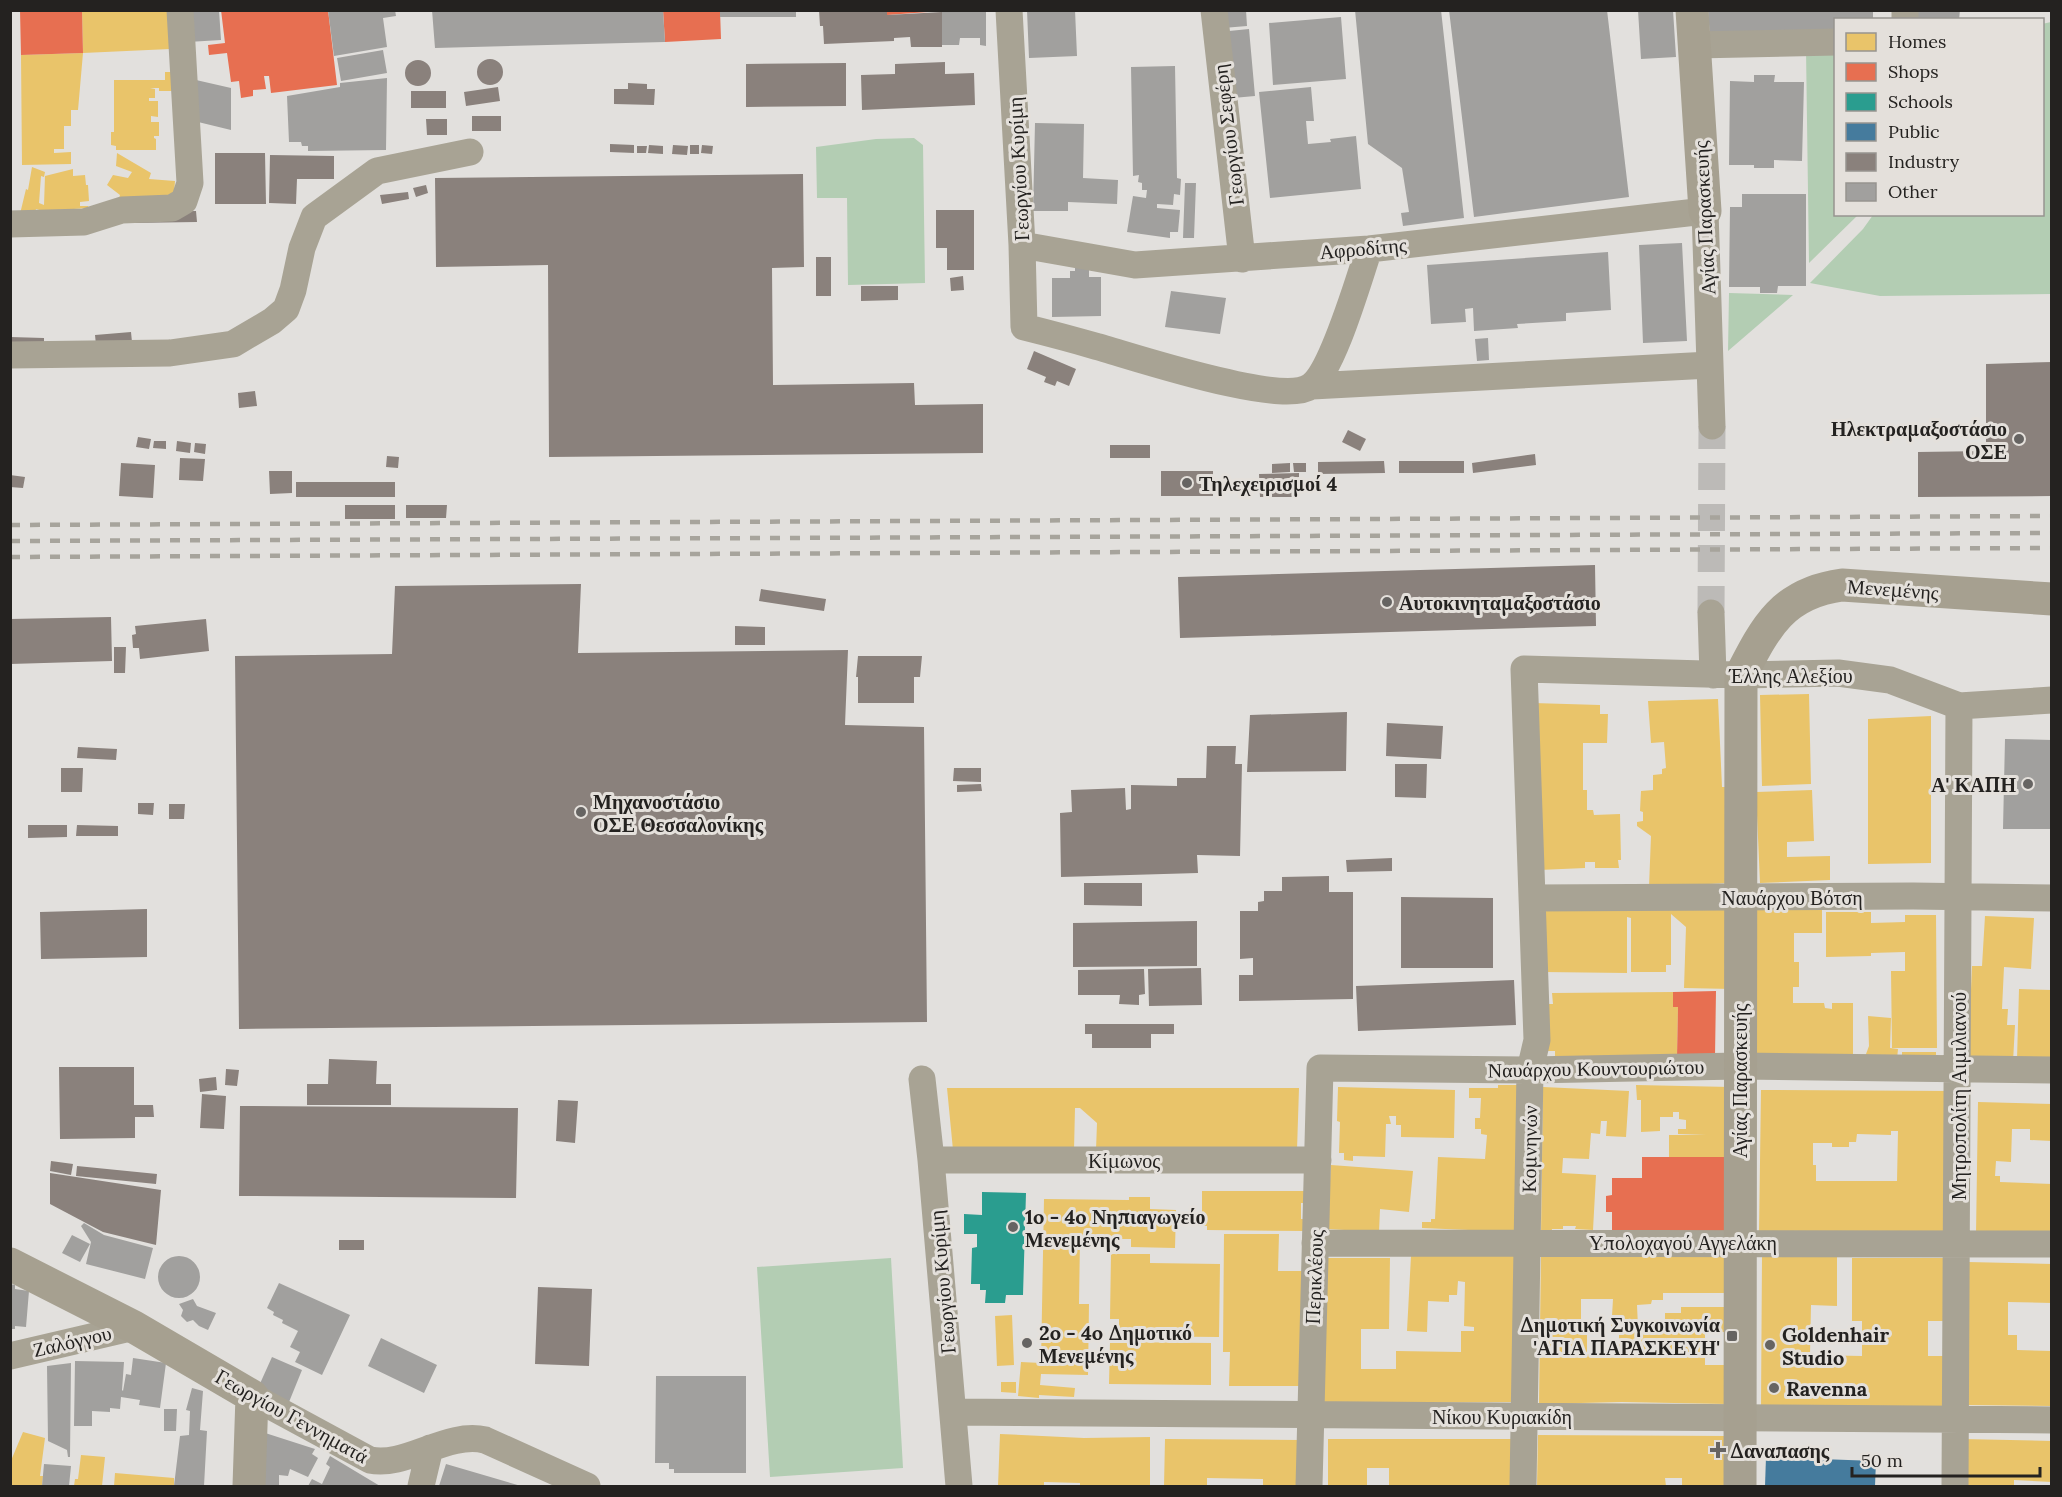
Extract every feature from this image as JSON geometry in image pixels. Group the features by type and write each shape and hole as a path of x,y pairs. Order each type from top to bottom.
{"street":[{"path":"10,224 84,222 122,210 171,208 179,206 184,201 190,183 180,10"},
{"name":"Γεωργίου Κυρίμη","path":"1008,10 1022,244 1024,327 1240,386 1292,392 1312,386"},
{"name":"Γεωργίου Σεφέρη","path":"1214,10 1242,259"},
{"name":"Αγίας Παρασκευής","path":"1692,10 1705,212 1712,426"},
{"path":"1695,45 1834,42"},
{"path":"10,355 170,353 233,344 272,321 286,309 293,290 302,248 314,217 377,171 470,152"},
{"name":"Αφροδίτης","path":"1022,244 1130,265 1369,249 1705,212"},
{"path":"1312,386 1334,349 1369,249"},
{"path":"1312,386 1710,365"},
{"name":"Μενεμένης","path":"1727,675 1756,645 1774,618 1788,604 1824,588 1842,585 2052,599"},
{"path":"1712,613 1727,675"},
{"name":"Έλλης Αλεξίου","path":"1524,669 1727,675 1822,672 1873,676 1905,685 1959,706 2052,700"},
{"name":"Κομνηνών","path":"1523,1486 1530,1070 1537,1040 1524,669"},
{"name":"Αγίας Παρασκευής","path":"1727,675 1740,898 1740,1486"},
{"name":"Μητροπολίτη Αιμιλιανού","path":"1955,1486 1959,706"},
{"name":"Ναυάρχου Βότση","path":"1533,898 1913,896 2052,898"},
{"name":"Ναυάρχου Κουντουριώτου","path":"1320,1068 1530,1070 1739,1066 2052,1070"},
{"name":"Περικλέους","path":"1309,1486 1320,1068"},
{"name":"Γεωργίου Κυρίμη","path":"922,1079 959,1486"},
{"name":"Κίμωνος","path":"931,1160 1318,1160"},
{"name":"Υπολοχαγού Αγγελάκη","path":"1316,1243 2052,1244"},
{"name":"Γεωργίου Γεννηματά","path":"10,1264 134,1327 370,1460 378,1462 394,1460 429,1448 476,1438 587,1486"},
{"name":"Ζαλόγγου","path":"10,1356 134,1327"},
{"path":"249,1486 252,1395"},
{"name":"Νίκου Κυριακίδη","path":"953,1412 2052,1420"},
{"path":"420,1486 429,1448"},
{"path":"378,1462 407,1486"}],"green space":[{"path":"2051,22 2051,294 1880,296 1810,283 1863,229 1872,216 2044,216 2044,24"},
{"path":"1834,48 1834,216 1857,216 1809,263 1806,49"},
{"path":"914,138 923,145 925,283 848,285 847,198 817,198 816,147 876,139"},
{"path":"1729,293 1793,295 1728,351"},
{"path":"891,1258 903,1468 770,1477 757,1267"}],"building: Homes":[{"path":"82,10 169,10 170,49 83,53"},
{"path":"83,53 78,110 71,110 71,126 64,126 64,149 54,149 54,153 71,152 71,164 22,165 21,55"},
{"path":"165,72 180,72 180,91 159,91 159,88 150,88 155,89 155,98 149,98 149,101 158,101 158,117 151,116 151,122 159,122 159,136 154,136 156,150 116,150 116,146 111,145 111,132 114,132 114,80 165,80"},
{"path":"117,153 151,173 149,179 175,181 173,205 117,206 120,195 107,185 113,175 128,178 132,172 116,166"},
{"path":"32,167 45,172 44,177 41,176 39,203 44,205 45,176 73,169 73,176 85,175 89,201 80,202 80,206 89,208 43,211 36,209 34,216 20,214 26,189 28,190"},
{"path":"1809,694 1811,784 1762,786 1760,695"},
{"path":"1718,699 1722,787 1728,787 1729,883 1649,887 1651,836 1637,826 1637,822 1643,821 1643,812 1640,811 1641,791 1653,790 1653,775 1662,774 1662,769 1666,768 1664,742 1651,743 1648,701"},
{"path":"1533,703 1600,705 1600,714 1608,714 1607,743 1583,743 1583,790 1587,790 1587,810 1593,810 1594,815 1620,814 1621,860 1618,860 1619,868 1595,868 1595,862 1585,862 1585,868 1539,870"},
{"path":"1931,716 1931,863 1868,864 1868,719"},
{"path":"1812,790 1814,841 1787,842 1787,857 1830,856 1830,880 1760,883 1756,792"},
{"path":"1541,903 1732,905 1732,989 1684,988 1686,927 1671,914 1671,965 1666,965 1666,972 1631,972 1631,918 1627,917 1627,973 1543,972"},
{"path":"1822,904 1822,933 1794,933 1794,962 1799,962 1799,987 1793,987 1793,1003 1824,1003 1825,1008 1832,1009 1832,1003 1853,1003 1853,1060 1757,1061 1756,905"},
{"path":"1826,912 1871,912 1871,923 1905,922 1905,915 1936,915 1937,1048 1892,1048 1891,971 1905,971 1905,952 1871,953 1871,956 1826,957"},
{"path":"1985,916 2034,918 2031,969 2004,967 2002,1009 2008,1009 2007,1025 2015,1025 2013,1062 1968,1060 1972,966 1982,966"},
{"path":"2019,989 2052,990 2052,1061 2017,1060"},
{"path":"1673,992 1673,1007 1678,1007 1677,1057 1555,1058 1555,1051 1546,1051 1544,1004 1553,1004 1552,993"},
{"path":"1868,1016 1891,1018 1890,1048 1898,1049 1897,1059 1863,1062 1869,1046"},
{"path":"1902,1052 1936,1052 1936,1062 1902,1063"},
{"path":"1498,1085 1518,1085 1516,1232 1422,1228 1422,1222 1431,1222 1431,1219 1435,1219 1438,1157 1485,1159 1487,1135 1481,1134 1481,1129 1475,1129 1475,1118 1480,1118 1481,1098 1469,1098 1469,1088 1498,1088"},
{"path":"1636,1085 1731,1087 1729,1157 1669,1157 1669,1135 1706,1135 1678,1134 1678,1129 1686,1129 1686,1120 1679,1119 1679,1112 1673,1112 1673,1117 1660,1117 1660,1131 1641,1132 1641,1100 1637,1100"},
{"path":"1338,1087 1455,1090 1454,1138 1401,1137 1401,1125 1396,1125 1396,1116 1389,1116 1391,1124 1386,1124 1385,1157 1353,1156 1353,1161 1344,1160 1344,1153 1339,1153"},
{"path":"1543,1087 1629,1091 1626,1137 1606,1136 1607,1121 1601,1121 1600,1134 1591,1133 1589,1159 1563,1158 1562,1173 1596,1175 1593,1230 1563,1226 1563,1229 1552,1229 1551,1235 1541,1234"},
{"path":"947,1088 1299,1088 1297,1150 1096,1150 1097,1123 1080,1108 1075,1108 1074,1150 953,1150"},
{"path":"1761,1090 1951,1091 1950,1235 1759,1234","holes":["1891,1131 1898,1131 1897,1181 1816,1181 1813,1143 1832,1143 1832,1147 1849,1147 1849,1142 1856,1142 1857,1134 1891,1135"]},
{"path":"1978,1102 2052,1104 2052,1141 2030,1140 2030,1129 2012,1129 2011,1162 1996,1161 1995,1176 2000,1176 2000,1182 2052,1184 2052,1235 1976,1234"},
{"path":"1331,1165 1413,1171 1409,1212 1380,1209 1379,1232 1327,1229"},
{"path":"1202,1191 1305,1191 1305,1203 1301,1203 1301,1219 1306,1219 1306,1231 1207,1230 1207,1226 1202,1226"},
{"path":"1129,1197 1150,1197 1150,1209 1176,1210 1175,1248 1131,1247 1131,1239 1080,1239 1079,1304 1089,1304 1088,1375 1041,1374 1040,1385 1075,1388 1074,1397 1018,1396 1021,1362 1041,1363 1044,1199 1129,1200"},
{"path":"1224,1234 1279,1234 1278,1271 1304,1271 1304,1386 1229,1386 1230,1352 1223,1352"},
{"path":"1111,1254 1150,1254 1150,1263 1220,1264 1219,1337 1119,1336 1119,1319 1110,1319"},
{"path":"1541,1254 1726,1254 1726,1293 1663,1293 1663,1300 1652,1300 1651,1304 1637,1305 1638,1327 1658,1327 1658,1332 1665,1332 1665,1313 1681,1313 1681,1307 1726,1307 1726,1332 1705,1332 1705,1365 1726,1365 1726,1404 1622,1402 1539,1404","holes":["1581,1299 1613,1299 1611,1333 1619,1333 1619,1354 1587,1354 1587,1335 1581,1335"]},
{"path":"1411,1256 1515,1256 1514,1402 1323,1403 1324,1258 1390,1258 1389,1329 1361,1329 1361,1369 1396,1369 1396,1351 1461,1352 1461,1331 1474,1331 1474,1327 1464,1326 1465,1282 1458,1281 1457,1295 1449,1295 1449,1302 1428,1301 1427,1332 1407,1331"},
{"path":"1762,1256 1837,1257 1837,1306 1811,1305 1810,1355 1862,1356 1862,1321 1852,1321 1852,1258 1950,1258 1950,1321 1928,1321 1928,1356 1949,1356 1949,1407 1761,1407"},
{"path":"1968,1262 2052,1264 2052,1303 2008,1302 2008,1335 2017,1335 2017,1350 2052,1351 2052,1406 1965,1405"},
{"path":"1012,1315 1014,1365 997,1366 995,1316"},
{"path":"1110,1342 1211,1343 1211,1385 1109,1384"},
{"path":"1001,1382 1016,1382 1016,1393 1001,1392"},
{"path":"23,1432 45,1438 40,1476 43,1476 42,1486 10,1486 10,1463"},
{"path":"1000,1434 1084,1438 1150,1437 1150,1486 1080,1486 1080,1483 1044,1482 1044,1486 998,1486"},
{"path":"1538,1435 1727,1436 1727,1486 1682,1486 1682,1478 1665,1478 1666,1486 1537,1486"},
{"path":"1165,1439 1301,1440 1301,1486 1263,1486 1263,1479 1207,1478 1207,1486 1164,1486"},
{"path":"1328,1439 1514,1439 1513,1486 1389,1485 1389,1468 1367,1468 1367,1486 1328,1486"},
{"path":"1962,1439 2052,1441 2052,1482 2014,1480 2014,1485 1960,1486"},
{"path":"81,1455 105,1457 102,1486 74,1486 75,1479 78,1479"},
{"path":"115,1473 174,1478 174,1486 114,1486"}],"building: Shops":[{"path":"20,10 82,10 83,53 21,55"},
{"path":"221,10 328,10 337,85 271,93 269,76 264,76 266,89 253,90 253,96 241,98 239,81 231,82 227,53 209,55 208,45 225,43"},
{"path":"663,10 720,10 721,39 665,42"},
{"path":"887,10 928,10 928,12 887,15"},
{"path":"1716,991 1715,1057 1677,1057 1678,1007 1673,1007 1673,992"},
{"path":"1642,1157 1729,1157 1729,1233 1612,1233 1612,1212 1606,1212 1606,1196 1612,1195 1612,1178 1642,1178"}],"building: Schools":[{"path":"982,1192 1026,1193 1023,1295 1006,1295 1005,1303 985,1303 986,1290 980,1290 980,1284 971,1284 972,1248 977,1247 977,1234 964,1234 964,1214 982,1215"}],"building: Public":[{"path":"1766,1457 1876,1461 1875,1486 1765,1486"}],"building: Industry":[{"path":"819,10 887,10 887,15 942,12 942,47 911,47 910,37 894,38 894,41 824,44"},
{"path":"490,59 499,63 503,72 499,81 490,85 481,81 477,72 481,63"},
{"path":"418,60 427,64 431,73 427,82 418,86 409,82 405,73 409,64"},
{"path":"945,62 945,74 974,73 975,105 862,110 861,75 895,74 895,64"},
{"path":"846,63 846,106 746,107 746,64"},
{"path":"628,83 647,84 647,89 655,89 654,105 614,104 614,89 628,89"},
{"path":"498,87 500,101 466,106 464,92"},
{"path":"411,91 446,91 446,108 411,108"},
{"path":"472,116 501,116 501,131 472,131"},
{"path":"426,119 447,119 447,135 427,135"},
{"path":"610,144 634,145 634,153 610,152"},
{"path":"649,145 663,146 663,154 648,153"},
{"path":"673,145 688,146 687,155 672,154"},
{"path":"690,145 699,145 699,154 690,154"},
{"path":"702,145 713,146 712,154 701,153"},
{"path":"637,146 647,146 646,153 637,153"},
{"path":"215,153 265,153 266,204 215,204"},
{"path":"270,155 334,156 334,179 297,179 296,204 269,203"},
{"path":"803,174 804,267 772,268 773,385 914,383 915,405 983,404 983,453 549,457 548,265 436,267 435,178"},
{"path":"426,185 428,193 416,197 413,188"},
{"path":"408,192 409,199 382,204 380,195"},
{"path":"936,210 974,210 974,270 947,270 947,248 936,248"},
{"path":"196,211 197,222 130,223 130,212"},
{"path":"816,257 831,257 831,296 816,296"},
{"path":"963,276 964,290 951,291 950,278"},
{"path":"861,286 898,286 898,300 861,301"},
{"path":"131,332 132,342 96,345 95,335"},
{"path":"10,337 44,338 44,349 10,348"},
{"path":"1034,351 1076,369 1069,386 1057,381 1055,386 1044,382 1046,377 1027,369"},
{"name":"Ηλεκτραμαξοστάσιο ΟΣΕ","path":"2052,362 2052,496 1918,497 1918,452 1986,451 1986,364"},
{"path":"255,391 257,406 239,408 238,393"},
{"path":"1348,430 1366,439 1360,451 1342,442"},
{"path":"138,437 151,439 149,449 136,447"},
{"path":"154,441 166,441 166,449 153,448"},
{"path":"177,441 191,443 190,453 176,451"},
{"path":"195,443 206,444 205,454 194,452"},
{"path":"1110,445 1150,445 1150,458 1110,458"},
{"path":"1535,454 1536,465 1473,473 1472,463"},
{"path":"387,456 399,457 398,468 386,467"},
{"path":"180,458 205,459 203,481 179,480"},
{"path":"1384,461 1385,473 1318,474 1318,462"},
{"path":"1399,461 1464,461 1464,473 1399,473"},
{"path":"121,463 155,465 153,498 119,496"},
{"path":"1290,463 1290,472 1272,473 1272,464"},
{"path":"1293,463 1306,463 1306,472 1294,472"},
{"path":"269,471 292,471 292,493 270,494"},
{"name":"Τηλεχειρισμοί 4","path":"1161,471 1213,471 1213,496 1161,496"},
{"path":"1299,473 1299,497 1260,497 1259,474"},
{"path":"10,475 25,477 23,488 10,487"},
{"path":"296,482 395,482 395,497 296,497"},
{"path":"345,505 395,505 395,519 345,519"},
{"path":"406,505 447,505 446,518 406,518"},
{"name":"Αυτοκινηταμαξοστάσιο","path":"1595,565 1596,626 1180,638 1178,577"},
{"name":"Μηχανοστάσιο ΟΣΕ Θεσσαλονίκης","path":"581,584 578,653 848,650 845,725 924,727 927,1022 239,1029 235,656 392,654 395,586"},
{"path":"761,589 826,599 824,611 759,601"},
{"path":"111,617 112,661 10,664 10,619"},
{"path":"206,619 209,651 140,659 139,648 133,648 132,635 136,634 135,626"},
{"path":"735,626 765,627 765,645 735,645"},
{"path":"114,647 126,647 125,673 114,673"},
{"path":"858,656 922,656 920,677 914,677 914,703 858,703 858,677 856,677"},
{"path":"1347,712 1346,771 1247,772 1250,715"},
{"path":"1387,723 1443,726 1441,759 1386,756"},
{"path":"1207,746 1236,746 1235,764 1242,764 1240,856 1197,855 1198,873 1061,877 1060,813 1072,812 1071,790 1125,788 1126,810 1131,809 1131,785 1177,786 1177,778 1206,778"},
{"path":"78,747 117,749 116,760 77,758"},
{"path":"1395,764 1427,764 1426,798 1395,797"},
{"path":"61,768 83,768 82,792 61,792"},
{"path":"954,768 981,768 981,782 953,781"},
{"path":"981,784 982,791 957,792 957,785"},
{"path":"138,803 154,803 153,815 138,814"},
{"path":"169,804 185,804 184,819 169,819"},
{"path":"28,825 67,825 67,837 28,838"},
{"path":"77,825 118,826 118,836 76,836"},
{"path":"1392,858 1392,871 1347,872 1346,860"},
{"path":"1329,876 1329,892 1353,892 1353,999 1239,1001 1239,975 1253,975 1253,958 1240,959 1240,911 1258,911 1258,902 1264,901 1264,891 1282,891 1282,877"},
{"path":"1084,883 1142,883 1142,906 1084,905"},
{"path":"1401,897 1493,898 1493,968 1401,968"},
{"path":"147,909 147,957 41,959 40,912"},
{"path":"1197,921 1197,966 1073,967 1073,923"},
{"path":"1201,968 1202,1005 1149,1006 1148,969"},
{"path":"1144,969 1145,994 1139,995 1139,1005 1119,1004 1120,995 1078,995 1078,970"},
{"path":"1514,980 1516,1025 1358,1031 1356,986"},
{"path":"1085,1024 1174,1024 1174,1034 1151,1034 1151,1048 1092,1048 1092,1034 1085,1034"},
{"path":"329,1059 377,1061 376,1084 391,1084 391,1105 307,1105 307,1084 328,1084"},
{"path":"59,1067 134,1067 134,1105 153,1105 154,1117 135,1117 135,1138 60,1139"},
{"path":"226,1069 239,1070 237,1086 225,1085"},
{"path":"216,1077 217,1090 200,1092 199,1079"},
{"path":"202,1094 226,1096 224,1129 200,1128"},
{"path":"558,1100 578,1101 575,1143 556,1141"},
{"path":"240,1106 518,1108 516,1198 239,1196"},
{"path":"51,1161 73,1164 71,1175 50,1171"},
{"path":"77,1166 157,1174 156,1184 76,1176"},
{"path":"50,1173 161,1190 156,1245 103,1232 50,1204"},
{"path":"339,1240 364,1240 364,1250 339,1250"},
{"path":"538,1287 592,1289 589,1366 535,1364"}],"building: Other":[{"path":"186,10 219,10 221,40 188,42"},
{"path":"328,10 395,10 396,16 383,18 387,47 334,56"},
{"path":"432,10 663,10 665,42 435,48"},
{"path":"720,10 796,10 796,17 720,17"},
{"path":"942,10 986,10 986,46 980,45 980,38 960,38 959,45 942,45"},
{"path":"1027,10 1075,10 1077,56 1029,58"},
{"path":"1222,10 1246,10 1247,26 1223,28"},
{"path":"1355,10 1441,10 1464,218 1403,226 1401,213 1409,212 1402,168 1368,144"},
{"path":"1449,10 1607,10 1629,197 1474,217"},
{"path":"1638,10 1673,10 1676,57 1641,59"},
{"path":"1708,10 1873,10 1873,18 1834,18 1834,29 1710,38"},
{"path":"1917,10 1960,10 1959,18 1916,18"},
{"path":"1341,17 1346,79 1273,85 1269,23"},
{"path":"1249,29 1255,96 1233,98 1229,31"},
{"path":"383,50 387,73 341,81 337,58"},
{"path":"1175,66 1177,178 1181,179 1180,195 1174,194 1173,205 1157,204 1157,208 1180,210 1178,232 1170,232 1170,238 1127,232 1133,196 1146,198 1147,190 1142,190 1142,183 1138,182 1139,175 1133,176 1131,67"},
{"path":"1754,75 1775,75 1774,82 1804,82 1802,161 1774,160 1774,168 1729,165 1730,81 1754,82"},
{"path":"387,78 386,150 308,151 308,146 302,146 301,142 289,142 287,96 340,87 340,83"},
{"path":"196,80 231,88 231,130 194,121"},
{"path":"1311,87 1314,121 1306,121 1308,144 1331,142 1330,139 1356,136 1361,189 1270,198 1259,92"},
{"path":"1035,123 1084,124 1083,178 1118,180 1117,204 1068,202 1068,211 1033,211"},
{"path":"1185,183 1196,183 1194,238 1183,238"},
{"path":"1742,194 1806,194 1806,286 1778,286 1777,293 1760,293 1760,287 1729,287 1730,207 1742,207"},
{"path":"1682,243 1687,341 1643,343 1639,245"},
{"path":"1608,252 1611,310 1566,313 1566,321 1517,324 1518,328 1474,331 1473,308 1465,309 1466,322 1431,324 1427,265"},
{"path":"1075,263 1089,263 1089,277 1101,277 1101,316 1052,317 1052,278 1070,278 1070,271 1075,271"},
{"path":"1171,291 1226,298 1220,334 1165,327"},
{"path":"1488,338 1489,360 1477,361 1475,339"},
{"name":"Α' ΚΑΠΗ","path":"2005,739 2052,740 2052,829 2003,829"},
{"path":"84,1223 104,1235 153,1248 145,1279 86,1264 91,1242 81,1226"},
{"path":"72,1235 90,1244 80,1262 62,1253"},
{"path":"179,1256 187,1257 194,1262 199,1269 199,1285 194,1292 187,1297 179,1298 171,1297 164,1292 159,1285 158,1277 159,1269 164,1262 171,1257"},
{"path":"279,1283 350,1315 322,1375 295,1362 300,1352 290,1347 298,1331 282,1323 283,1320 273,1315 274,1312 267,1308"},
{"path":"10,1284 15,1285 15,1289 29,1291 26,1327 15,1326 15,1329 10,1329"},
{"path":"193,1299 197,1306 216,1313 208,1330 193,1320 187,1322 181,1316 183,1310 179,1304"},
{"path":"381,1338 437,1365 424,1393 368,1366"},
{"path":"272,1357 302,1370 289,1402 258,1388"},
{"path":"133,1358 166,1363 160,1408 139,1405 140,1400 121,1397 120,1409 110,1408 110,1412 92,1411 92,1426 74,1426 75,1361 124,1362 123,1391 126,1374 131,1375"},
{"path":"71,1363 70,1457 68,1457 67,1450 48,1441 47,1366"},
{"path":"656,1376 746,1376 746,1473 674,1473 674,1469 669,1469 669,1463 655,1463"},
{"path":"192,1388 203,1391 200,1430 207,1431 204,1486 174,1486 180,1436 189,1435 190,1411 186,1410"},
{"path":"164,1409 177,1409 176,1431 164,1431"},
{"path":"259,1431 315,1449 312,1454 318,1458 308,1477 290,1469 288,1476 279,1475 279,1486 260,1486"},
{"path":"330,1456 380,1486 308,1486 312,1479 322,1484 330,1467 326,1464"},
{"path":"44,1464 71,1466 69,1486 42,1486"},
{"path":"446,1464 487,1476 521,1486 439,1486"}],"tunnel":[{"path":"1711,613 1712,426"}],"railway":[{"path":"10,525 2052,516"},
{"path":"10,541 2052,533"},
{"path":"10,557 2052,548"}],"place":[{"name":"Ηλεκτραμαξοστάσιο ΟΣΕ","path":"2019,439"},
{"name":"Τηλεχειρισμοί 4","path":"1187,483"},
{"name":"Αυτοκινηταμαξοστάσιο","path":"1387,602"},
{"name":"Α' ΚΑΠΗ","path":"2028,784"},
{"name":"Μηχανοστάσιο ΟΣΕ Θεσσαλονίκης","path":"581,812"},
{"name":"1o - 4o Νηπιαγωγείο Μενεμένης","path":"1013,1227"},
{"name":"Δημοτική Συγκοινωνία 'ΑΓΙΑ ΠΑΡΑΣΚΕΥΗ'","path":"1732,1336"},
{"name":"2o - 4o Δημοτικό Μενεμένης","path":"1027,1343"},
{"name":"Goldenhair Studio","path":"1770,1345"},
{"name":"Ravenna","path":"1774,1388"},
{"name":"Δαναπασης","path":"1718,1450"}]}
